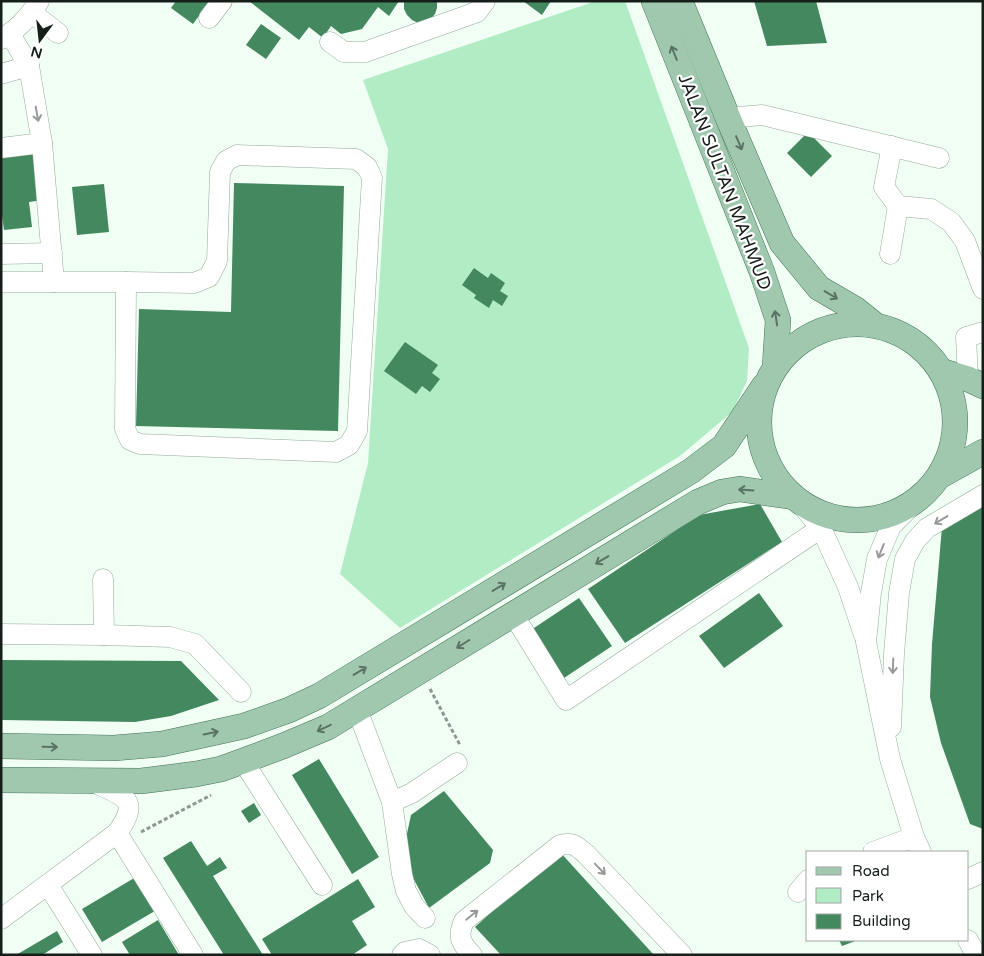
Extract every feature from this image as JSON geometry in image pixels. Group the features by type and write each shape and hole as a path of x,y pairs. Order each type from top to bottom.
{"main road":[{"name":"JALAN SULTAN MAHMUD","path":"654,1 765,280 778,320 769,376 758,412 759,438 767,463 781,485 797,500"},
{"name":"JALAN SULTAN MAHMUD","path":"680,1 782,244 820,288 855,309 875,325"},
{"path":"1,746 114,748 162,744 244,726 289,710 319,696 691,471 724,446 769,376 794,346 818,331 846,324 875,325 901,334 924,350 941,371 952,396 956,424 951,451 940,476"},
{"path":"941,371 976,382"},
{"path":"1,780 141,781 220,769 328,727 698,502 722,492 740,489 797,500 829,516 861,520 892,514 919,498 940,476 983,452"}],"street":[{"path":"209,18 222,1"},
{"path":"330,42 344,52 365,52 476,12 485,1"},
{"path":"54,282 42,142 29,66 6,36 36,7 58,33"},
{"path":"1,74 29,66"},
{"path":"728,118 762,115 939,158"},
{"path":"1,148 42,142"},
{"path":"890,254 898,206 884,187 892,146"},
{"path":"1,282 103,281 194,283 209,278 217,261 220,172 226,161 237,155 356,159 367,167 372,178 357,431 349,444 336,452 140,444 130,440 124,429 126,282"},
{"path":"898,206 930,209 951,222 966,241 983,289"},
{"path":"1,254 52,253"},
{"path":"976,382 966,337 983,332"},
{"path":"890,759 894,654 899,593 905,559 915,541 927,528 983,495"},
{"path":"866,642 871,593 878,559 891,526 919,498"},
{"path":"797,500 821,528 848,587 866,642 890,759 917,845 879,851"},
{"path":"513,614 566,700 821,528"},
{"path":"103,579 104,635"},
{"path":"1,634 170,636 194,644 241,692"},
{"path":"357,709 392,802 406,891 414,906 425,918"},
{"path":"243,761 322,885"},
{"path":"392,802 412,793 457,764"},
{"path":"1,919 48,885 120,838 129,814 128,802 121,795 92,782"},
{"path":"120,838 194,955"},
{"path":"472,955 463,944 460,934 464,921 560,845 568,843 576,846 586,854 682,955"},
{"path":"969,878 983,872"},
{"path":"48,885 92,955"},
{"path":"969,941 976,955"},
{"path":"402,955 404,952 419,949 430,955"}],"path":[{"path":"420,671 461,746 461,756 457,764"},
{"path":"120,838 216,792"}],"green space":[{"path":"596,1 625,1 749,348 747,381 732,412 680,456 400,628 340,574 368,463 388,149 363,80"}],"building":[{"path":"176,1 210,1 193,24 171,8"},
{"path":"249,1 399,1 389,16 378,7 362,29 341,34 331,26 323,38 309,27 299,40"},
{"path":"404,1 437,1 437,8 431,19 418,23 407,15 404,9"},
{"path":"523,1 551,1 542,15"},
{"path":"754,1 816,1 827,43 767,46"},
{"path":"261,24 281,38 266,59 246,45"},
{"path":"808,132 832,156 811,177 787,153"},
{"path":"37,150 43,200 29,202 32,227 4,230 1,207 1,154"},
{"path":"234,183 344,186 338,431 136,426 139,309 231,312"},
{"path":"104,184 109,232 77,235 72,187"},
{"path":"474,268 488,278 491,273 505,283 500,291 508,296 502,306 493,300 489,308 474,298 476,295 462,285"},
{"path":"405,342 438,365 432,373 440,379 430,392 422,386 416,394 384,371"},
{"path":"983,503 983,829 970,824 941,743 930,697 932,644 942,527"},
{"path":"760,504 782,542 625,643 588,589 699,515"},
{"path":"759,593 783,626 724,668 699,636"},
{"path":"579,598 612,646 561,680 528,632"},
{"path":"1,660 181,661 219,700 171,716 135,722 1,720"},
{"path":"319,759 379,857 352,874 292,775"},
{"path":"444,791 493,850 490,863 429,908 402,857 411,815"},
{"path":"254,803 261,815 249,823 241,811"},
{"path":"191,841 207,866 220,857 227,868 213,876 263,955 224,955 163,858"},
{"path":"559,851 654,955 501,955 475,927"},
{"path":"141,874 160,908 102,942 82,909"},
{"path":"358,879 375,907 352,921 367,945 352,955 272,955 262,939"},
{"path":"158,920 179,955 130,955 122,942"},
{"path":"57,931 63,942 42,955 16,955"},
{"path":"840,941 855,941 842,946"}]}
